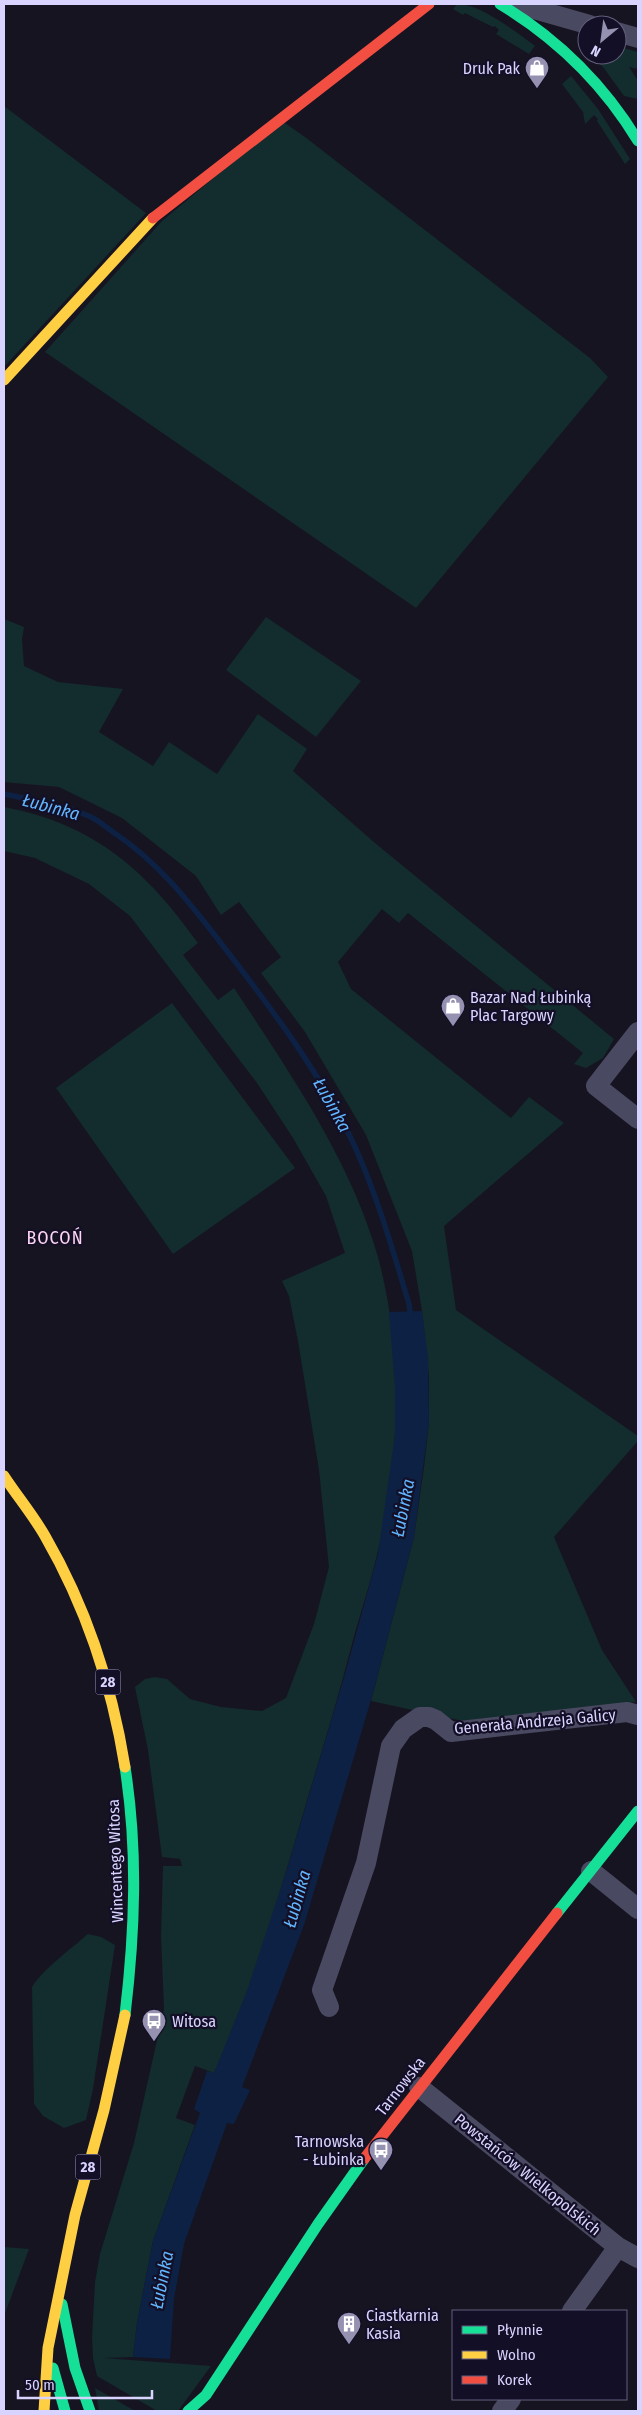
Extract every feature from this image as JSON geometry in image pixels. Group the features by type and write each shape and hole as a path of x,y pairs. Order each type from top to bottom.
{"main road":[{"path":"4,380 154,217 425,9 429,4"},
{"path":"500,4 544,32 574,58 613,102 638,141"},
{"name":"Wincentego Witosa","path":"4,1476 39,1528 70,1582 108,1682 116,1715 129,1792 135,1868 133,1947 125,2016 103,2112 78,2202 48,2347 65,2411"},
{"name":"Tarnowska","path":"200,2411 206,2395 334,2201 419,2087 638,1811"},
{"name":"Wincentego Witosa","path":"60,2295 75,2368 90,2411"},
{"path":"44,2411 48,2347"},
{"name":"Tarnowska","path":"188,2411 206,2395"}],"street":[{"path":"516,4 577,21"},
{"path":"638,1032 596,1086 638,1119"},
{"name":"Generała Andrzeja Galicy","path":"329,2007 322,1990 366,1863 391,1746 403,1729 420,1717 429,1717 436,1720 451,1732 626,1712 638,1715"},
{"path":"591,1871 638,1909"},
{"name":"Powstańców Wielkopolskich","path":"419,2087 618,2246 638,2258"},
{"path":"573,2310 618,2246"},
{"path":"502,2411 510,2400"}],"green space":[{"path":"457,4 466,5 487,14 535,46 529,54 496,34 499,30 495,26 493,27 465,13 463,15 453,9"},
{"path":"627,49 638,52 638,69 629,67 638,81 638,99 624,96 601,65 627,65"},
{"path":"571,76 598,109 630,159 625,164 597,121 598,119 594,115 585,124 583,112 562,84"},
{"path":"4,106 146,213 4,367"},
{"path":"282,121 590,358 608,377 416,608 45,352 162,221"},
{"path":"266,617 361,681 316,737 226,670"},
{"path":"4,619 24,627 22,639 24,666 58,682 123,689 99,732 153,766 169,742 217,774 258,714 307,749 293,771 375,843 614,1039 603,1058 586,1068 574,1064 583,1053 408,913 399,923 382,909 338,962 351,989 511,1118 529,1097 564,1123 444,1226 456,1310 638,1436 638,1441 554,1537 602,1650 636,1702 580,1710 463,1721 371,1701 414,1537 429,1422 429,1377 422,1311 412,1251 366,1135 305,1032 261,973 281,957 239,902 221,915 196,876 122,818 59,787 4,782"},
{"path":"4,807 65,825 91,838 115,854 158,893 198,943 183,955 218,1000 234,988 297,1084 352,1186 378,1257 392,1331 396,1406 391,1481 385,1519 371,1577 331,1719 255,1970 214,2073 195,2066 176,2118 195,2125 153,2241 137,2323 133,2357 104,2358 211,2366 178,2411 157,2411 97,2376 93,2358 92,2338 95,2282 100,2254 134,2143 164,2009 161,1936 163,1866 182,1866 180,1859 162,1857 148,1750 135,1687 145,1679 155,1677 167,1679 190,1699 221,1707 262,1711 286,1698 314,1624 329,1567 319,1470 298,1341 289,1296 282,1281 345,1253 326,1196 293,1138 257,1083 130,916 89,884 35,858 4,851"},
{"path":"172,1003 295,1168 173,1254 56,1088"},
{"path":"88,1934 101,1937 115,1945 93,2089 86,2120 64,2128 43,2116 34,2104 32,1987 50,1966"},
{"path":"4,2247 29,2249 4,2316"},
{"path":"95,2388 135,2411 99,2411"}],"water":[{"path":"422,1311 428,1358 429,1422 414,1537 373,1693 304,1925 242,2087 250,2090 234,2124 227,2123 184,2244 174,2299 170,2359 133,2357 137,2323 153,2241 200,2113 194,2109 207,2071 214,2073 247,1991 287,1869 345,1674 378,1554 395,1435 395,1387 389,1312"}],"waterway":[{"name":"Łubinka","path":"4,794 70,809 100,822 146,857 175,887 214,935 297,1046 342,1121 355,1147 378,1205 409,1304 411,1318"}],"traffic: fast":[{"path":"500,4 541,32 578,64 610,100 638,141"},
{"path":"125,1767 132,1829 134,1891 125,2015"},
{"path":"557,1913 638,1811"},
{"path":"188,2411 206,2395 318,2224 364,2159"},
{"path":"62,2304 75,2368 90,2411"},
{"path":"53,2368 65,2411"}],"traffic: slow":[{"path":"4,380 153,218"},
{"path":"4,1476 45,1536 60,1563 85,1619 105,1677 120,1737 125,1767"},
{"path":"44,2411 48,2348 75,2215 104,2110 125,2015"}],"traffic: jam":[{"path":"153,218 429,4"},
{"path":"364,2159 557,1913"}],"place":[{"name":"Druk Pak","path":"537,89"},
{"name":"Bazar Nad Łubinką Plac Targowy","path":"453,1027"},
{"name":"Witosa","path":"154,2042"},
{"name":"Tarnowska - Łubinka","path":"381,2171"},
{"name":"Ciastkarnia Kasia","path":"349,2345"}],"district":[{"name":"BOCOŃ","path":"55,1238"}]}
